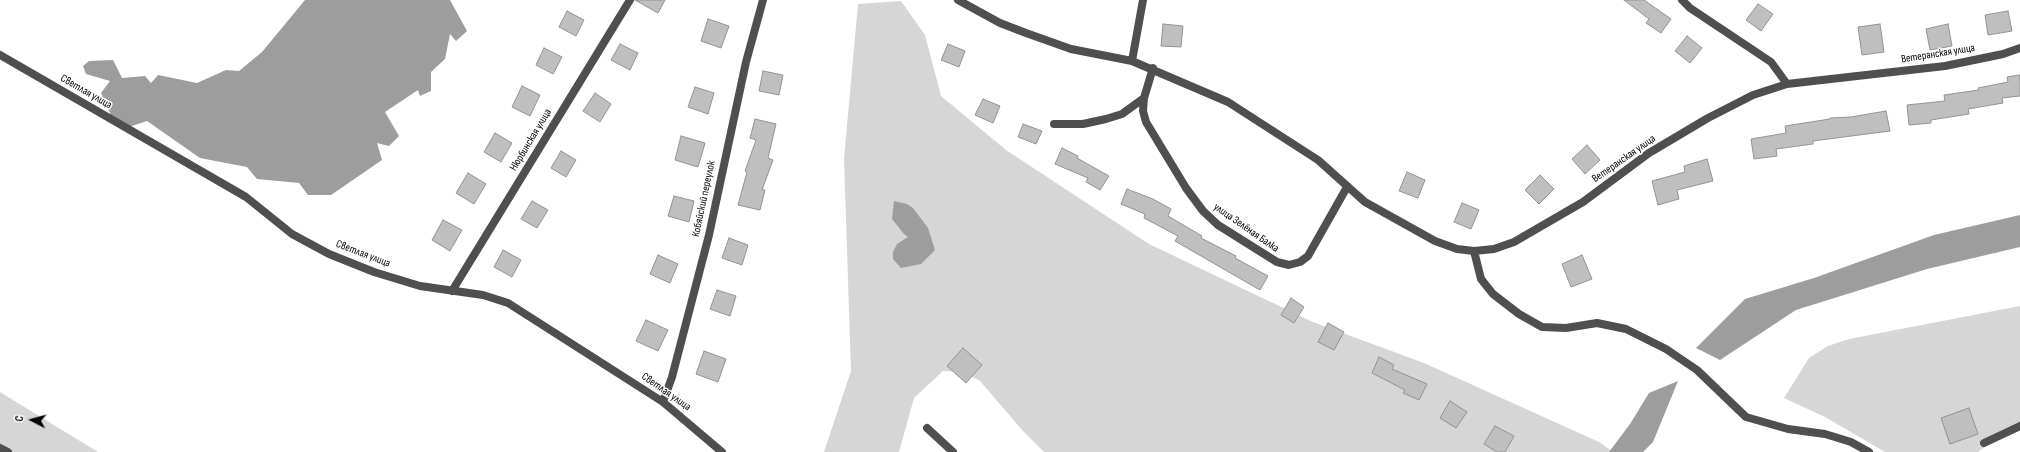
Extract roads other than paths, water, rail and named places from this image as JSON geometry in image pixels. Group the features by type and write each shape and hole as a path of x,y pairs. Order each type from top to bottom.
{"street":[{"name":"Нюрбинская улица","path":"452,291 630,0"},
{"name":"Кобяйский переулок","path":"663,402 672,377 708,235 746,62 763,0"},
{"name":"Ветеранская улица","path":"958,0 1000,23 1071,49 1132,61 1153,68 1228,102 1318,160 1365,202 1435,241 1457,249 1474,251 1494,249 1514,242 1583,202 1649,153 1708,118 1753,95 1787,84 1945,66 2004,54 2020,48"},
{"path":"1132,61 1143,0"},
{"path":"1682,0 1690,8 1770,62 1787,84"},
{"name":"Светлая улица","path":"0,55 246,197 292,234 329,254 374,272 407,282 452,291 483,295 508,303 663,402 722,452"},
{"name":"улица Зелёная Балка","path":"1153,68 1144,98 1143,110 1146,122 1186,188 1203,211 1218,225 1276,262 1289,265 1300,262 1308,256 1347,187"},
{"path":"1054,124 1083,124 1106,120 1122,114 1144,98"},
{"path":"1474,251 1481,279 1493,294 1519,314 1542,327 1566,328 1597,323 1626,329 1666,349 1697,370 1746,417 1788,429 1825,434 1851,442 1869,452"},
{"path":"1984,443 2020,426"},
{"path":"927,428 953,452"},
{"path":"0,448 8,452"}]}
